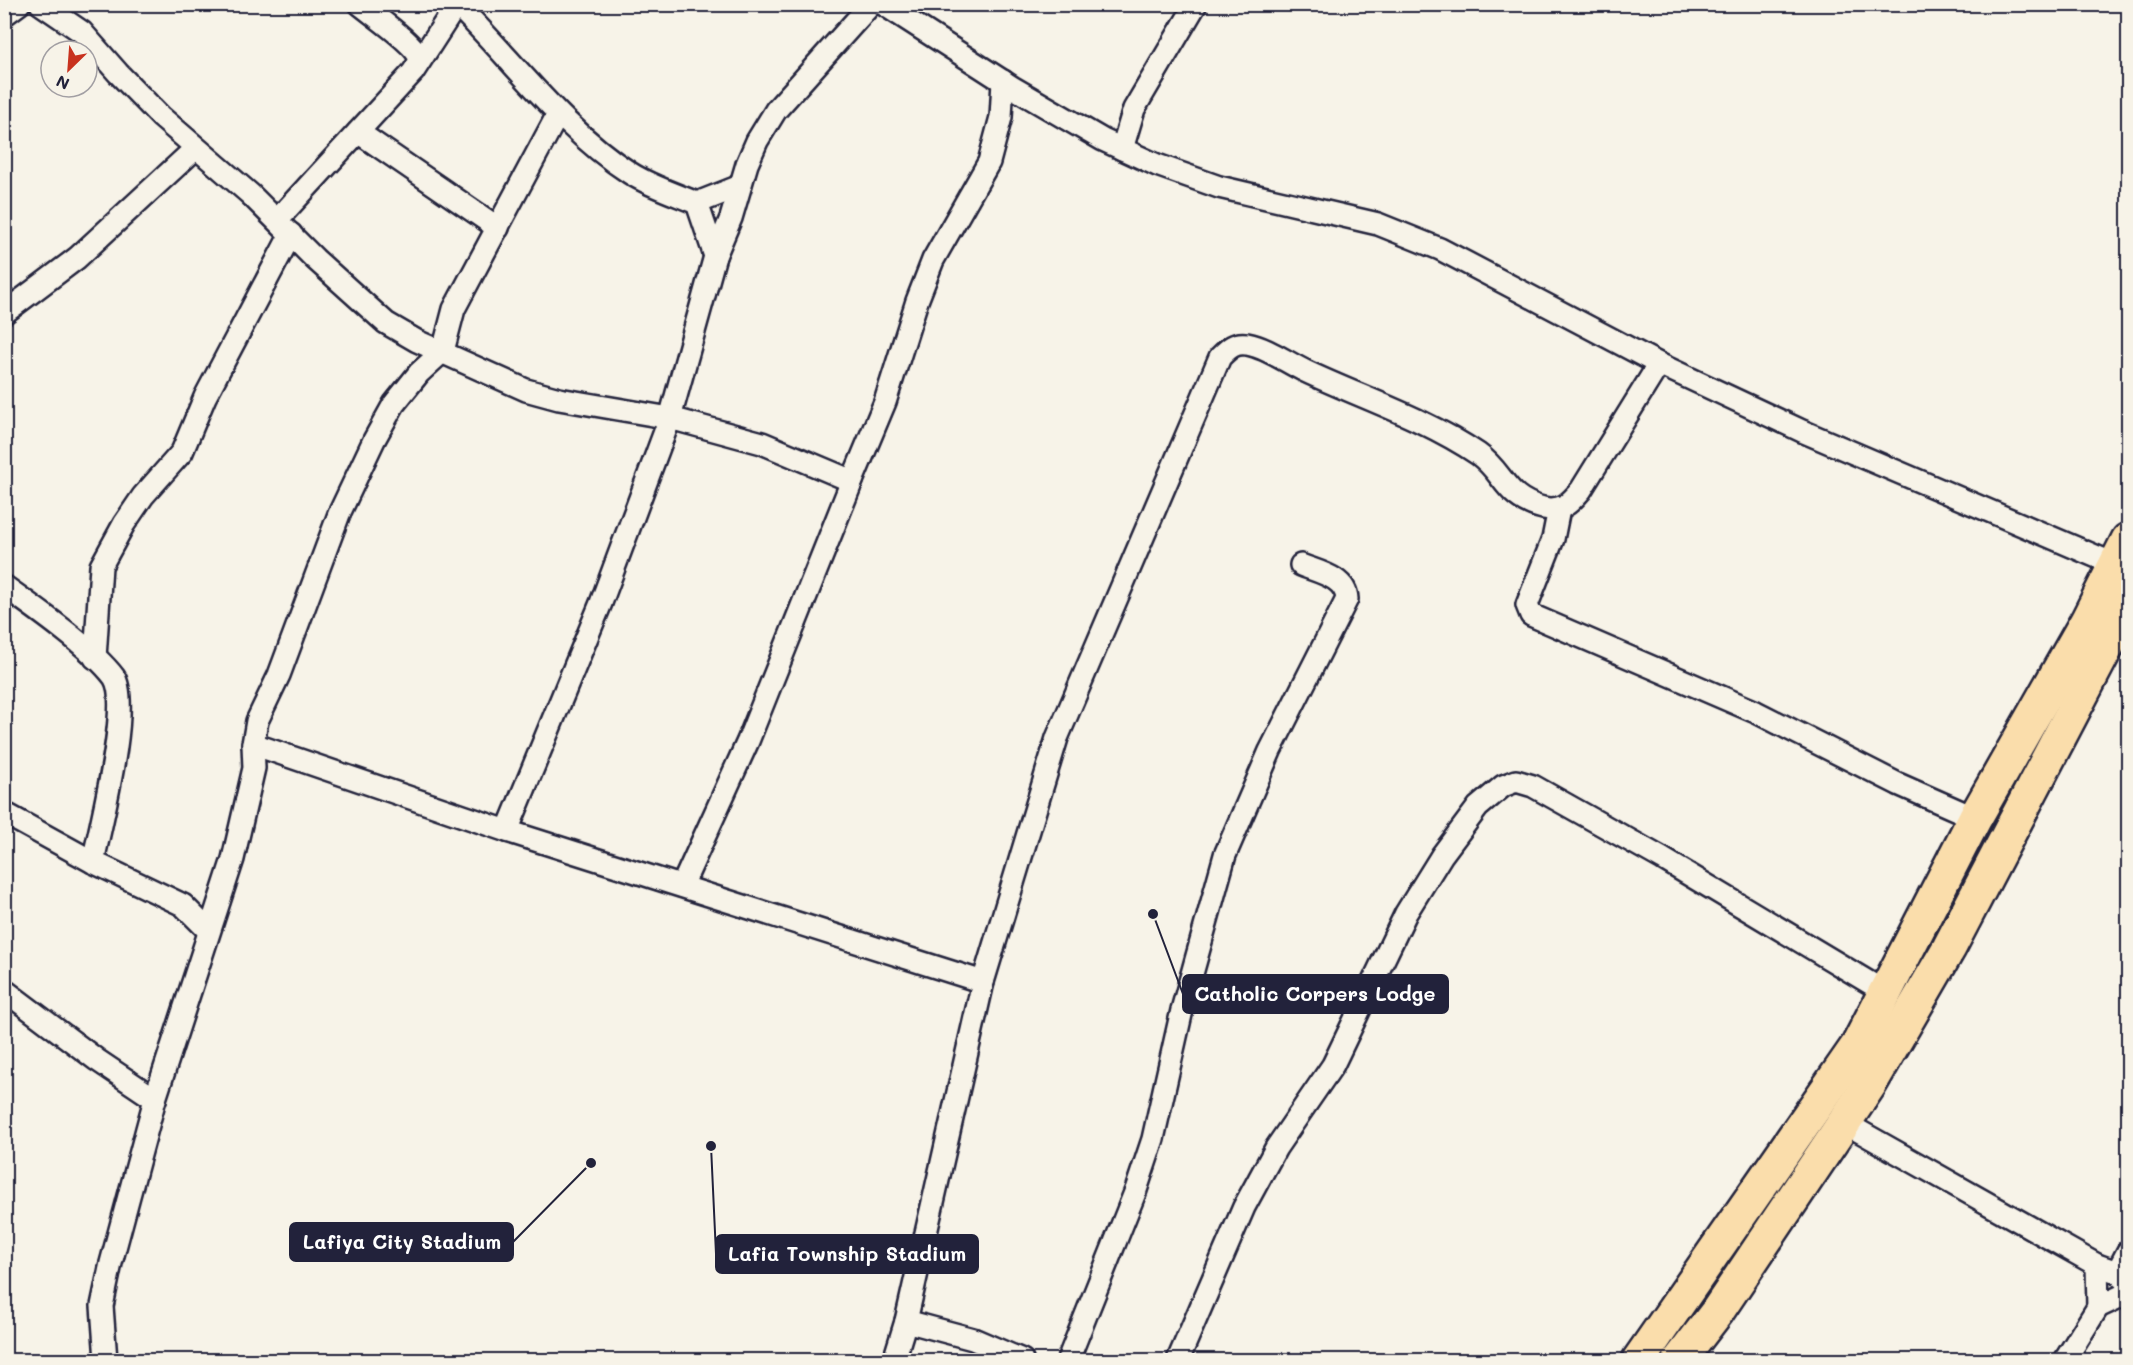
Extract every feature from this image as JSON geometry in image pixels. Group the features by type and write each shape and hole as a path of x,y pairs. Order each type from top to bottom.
{"highway":[{"path":"1639,1360 1858,1044 1975,818 2122,553"},
{"path":"1680,1360 1717,1312 1870,1084 1949,948 2128,606"}],"street":[{"path":"4,15 20,4"},
{"path":"41,4 82,32 117,73 386,323 417,341 443,351 484,372 537,393 613,410 670,418 762,444 852,481"},
{"path":"360,4 418,54 420,59"},
{"path":"507,831 602,603 670,418 715,256 732,218 740,186 757,141 776,110 871,4"},
{"path":"883,4 1002,81 1122,149 1157,165 1219,187 1378,224 1440,249 1659,364 1802,431 2122,553"},
{"path":"1122,149 1134,109 1196,4"},
{"path":"95,658 101,566 124,524 143,496 182,452 284,227 358,132 413,72 457,5 497,45 558,114 630,174 697,203 740,186"},
{"path":"682,886 748,741 885,402 917,301 933,260 989,162 1001,117 1002,81"},
{"path":"105,1360 102,1306 155,1099 208,930 233,859 254,768 253,744 257,721 279,675 335,524 374,440 394,404 419,374 443,351 454,309 558,114"},
{"path":"358,132 498,228"},
{"path":"4,313 77,258 196,148"},
{"path":"697,203 715,256"},
{"path":"894,1360 906,1321 982,982 1057,738 1203,392 1220,357 1230,346 1247,344 1264,349 1305,371 1394,410 1479,455 1507,489 1528,503 1560,509 1568,505 1581,490 1659,364"},
{"path":"1560,509 1553,539 1527,605 1531,615 1756,712 1898,784 1975,818"},
{"path":"1068,1360 1136,1190 1153,1139 1182,1010 1226,855 1270,751 1347,599 1344,586 1335,579 1301,565"},
{"path":"4,586 95,658 115,679 120,694 121,712 93,862"},
{"path":"253,744 507,831 982,982"},
{"path":"1178,1360 1244,1207 1282,1138 1333,1065 1406,913 1442,855 1478,807 1508,783 1516,781 1533,786 1664,859 1885,992"},
{"path":"4,813 93,862 183,905 208,930"},
{"path":"183,905 220,896"},
{"path":"4,990 97,1060 155,1099"},
{"path":"1843,1122 2097,1265 2123,1277 2128,1251"},
{"path":"2097,1265 2098,1307"},
{"path":"2065,1360 2098,1307 2128,1293"},
{"path":"906,1321 973,1339 1022,1360"}],"place":[{"name":"Catholic Corpers Lodge","path":"1153,914"},
{"name":"Lafia Township Stadium","path":"711,1146"},
{"name":"Lafiya City Stadium","path":"591,1163"}]}
